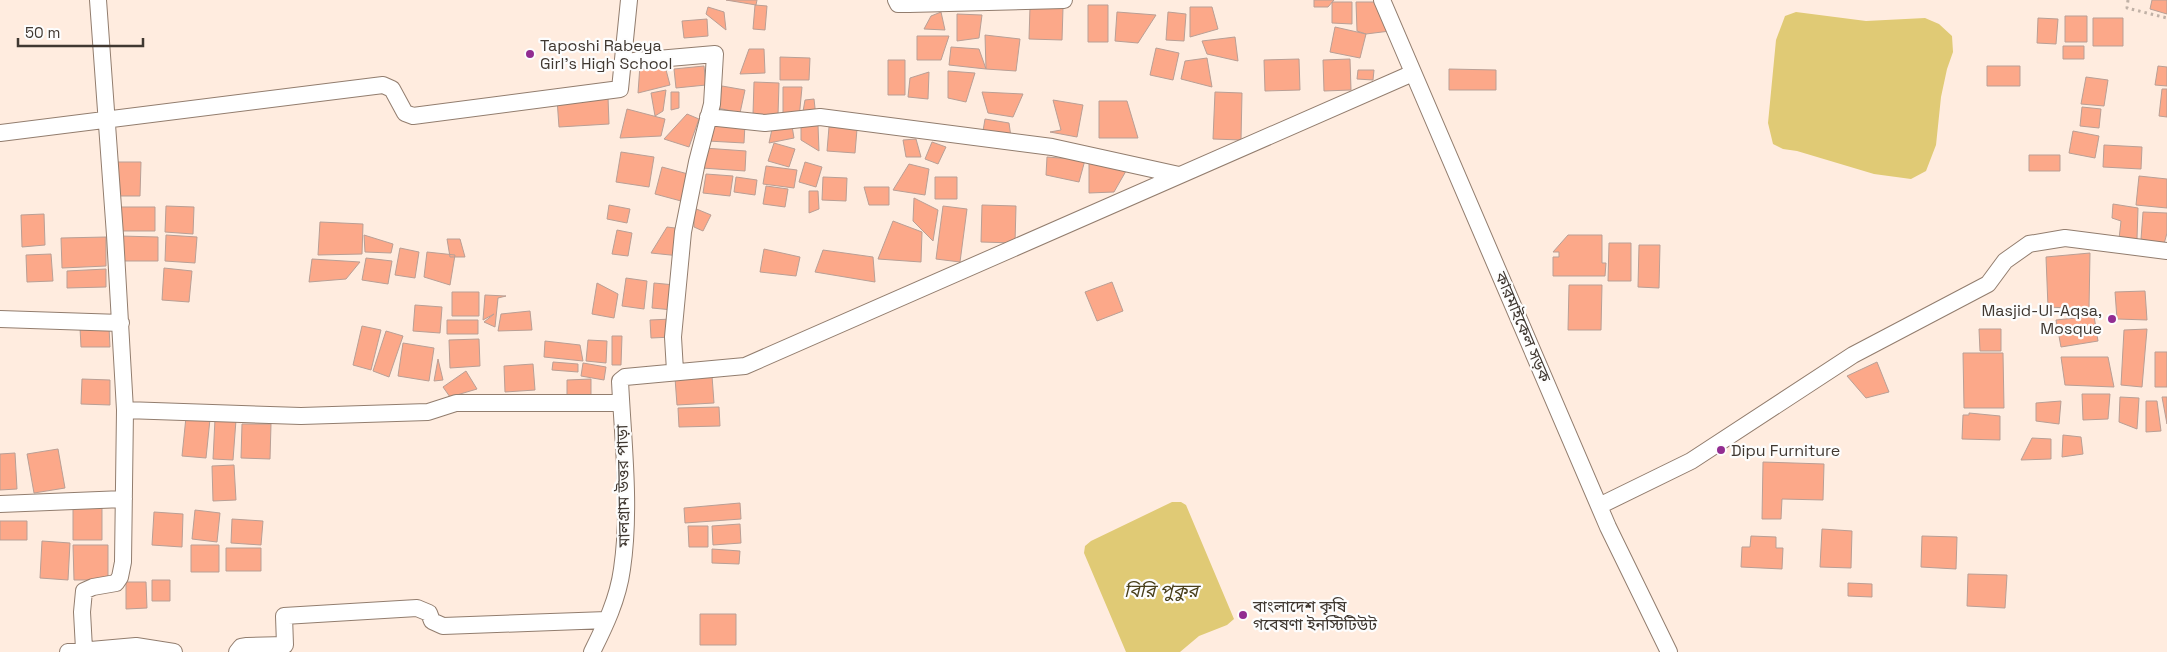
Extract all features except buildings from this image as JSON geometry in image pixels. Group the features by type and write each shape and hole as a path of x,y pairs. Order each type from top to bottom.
{"street":[{"path":"98,0 125,410 123,562 120,577 116,583 93,587 84,591 76,651 136,646 174,652"},
{"path":"0,133 383,86 392,88 405,113 413,116 620,89 629,0"},
{"path":"896,0 898,4 908,4 1064,0"},
{"name":"কারমাইকেল সড়ক","path":"1382,0 1600,506 1669,652"},
{"path":"623,62 715,54 712,104 697,162 683,232 673,337 675,371 745,366 1413,72"},
{"path":"708,118 765,123 820,117 1052,147 1179,175"},
{"path":"1600,506 1691,461 1853,355 1988,284 2005,261 2030,244 2066,238 2167,251"},
{"path":"0,319 120,323"},
{"name":"মালগ্রাম উত্তর পাড়া","path":"592,652 612,610 622,570 626,522 620,381 626,377 675,371"},
{"path":"125,410 301,416 428,412 456,403 622,403"},
{"path":"0,504 124,499"},
{"path":"236,652 241,647 247,646 285,645 284,616 417,608 429,613 432,621 443,626 607,620"}],"path":[{"path":"2128,0 2127,8 2167,18"}],"water":[{"path":"1796,12 1866,21 1925,18 1939,24 1952,36 1953,52 1941,97 1936,145 1926,171 1911,179 1874,174 1797,151 1783,149 1773,144 1768,123 1776,40 1785,16"},
{"name":"বিরি পুকুর","path":"1172,502 1181,502 1186,505 1234,619 1227,625 1199,636 1180,652 1126,652 1084,553 1085,546 1091,541"}],"place":[{"name":"Taposhi Rabeya Girl's High School","path":"530,54"},
{"name":"Masjid-Ul-Aqsa, Mosque","path":"2112,319"},
{"name":"Dipu Furniture","path":"1721,450"},
{"name":"বাংলাদেশ কৃষি গবেষণা ইনস্টিটিউট","path":"1243,615"}]}
